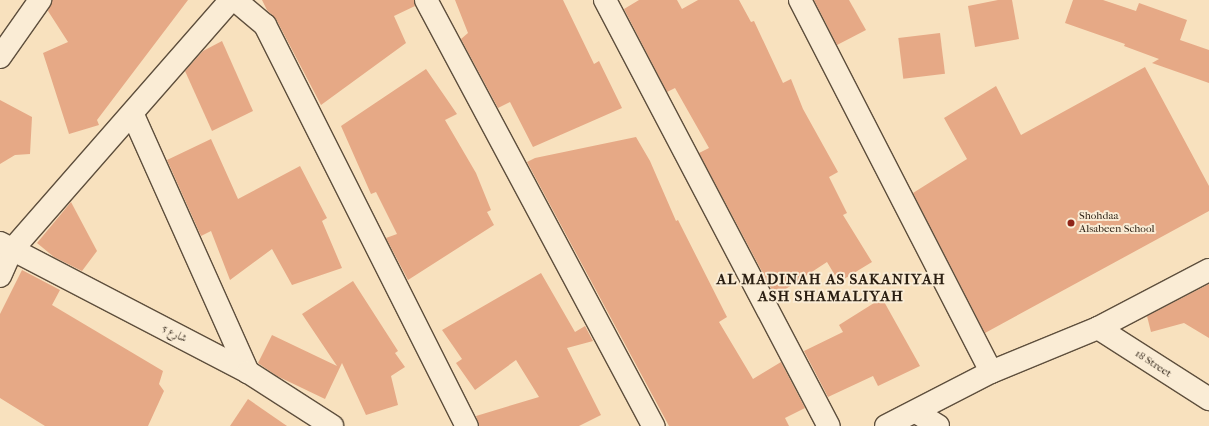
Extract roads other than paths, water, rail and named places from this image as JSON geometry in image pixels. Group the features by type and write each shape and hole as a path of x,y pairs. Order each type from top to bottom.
{"street":[{"path":"0,57 40,0"},
{"path":"0,276 6,247 133,116 231,0"},
{"path":"235,0 265,25 467,426"},
{"path":"426,0 653,426"},
{"path":"605,0 829,426"},
{"path":"800,0 991,372"},
{"path":"133,116 248,372"},
{"name":"شارع 5","path":"6,247 248,372 332,426"},
{"path":"886,426 916,412 991,372 1098,328 1209,270"},
{"name":"18 Street","path":"1098,328 1209,399"},
{"path":"916,412 938,426"}],"place":[{"name":"Shohdaa Alsabeen School","path":"1071,223"}],"district":[{"name":"AL MADINAH AS SAKANIYAH ASH SHAMALIYAH","path":"831,288"}]}
